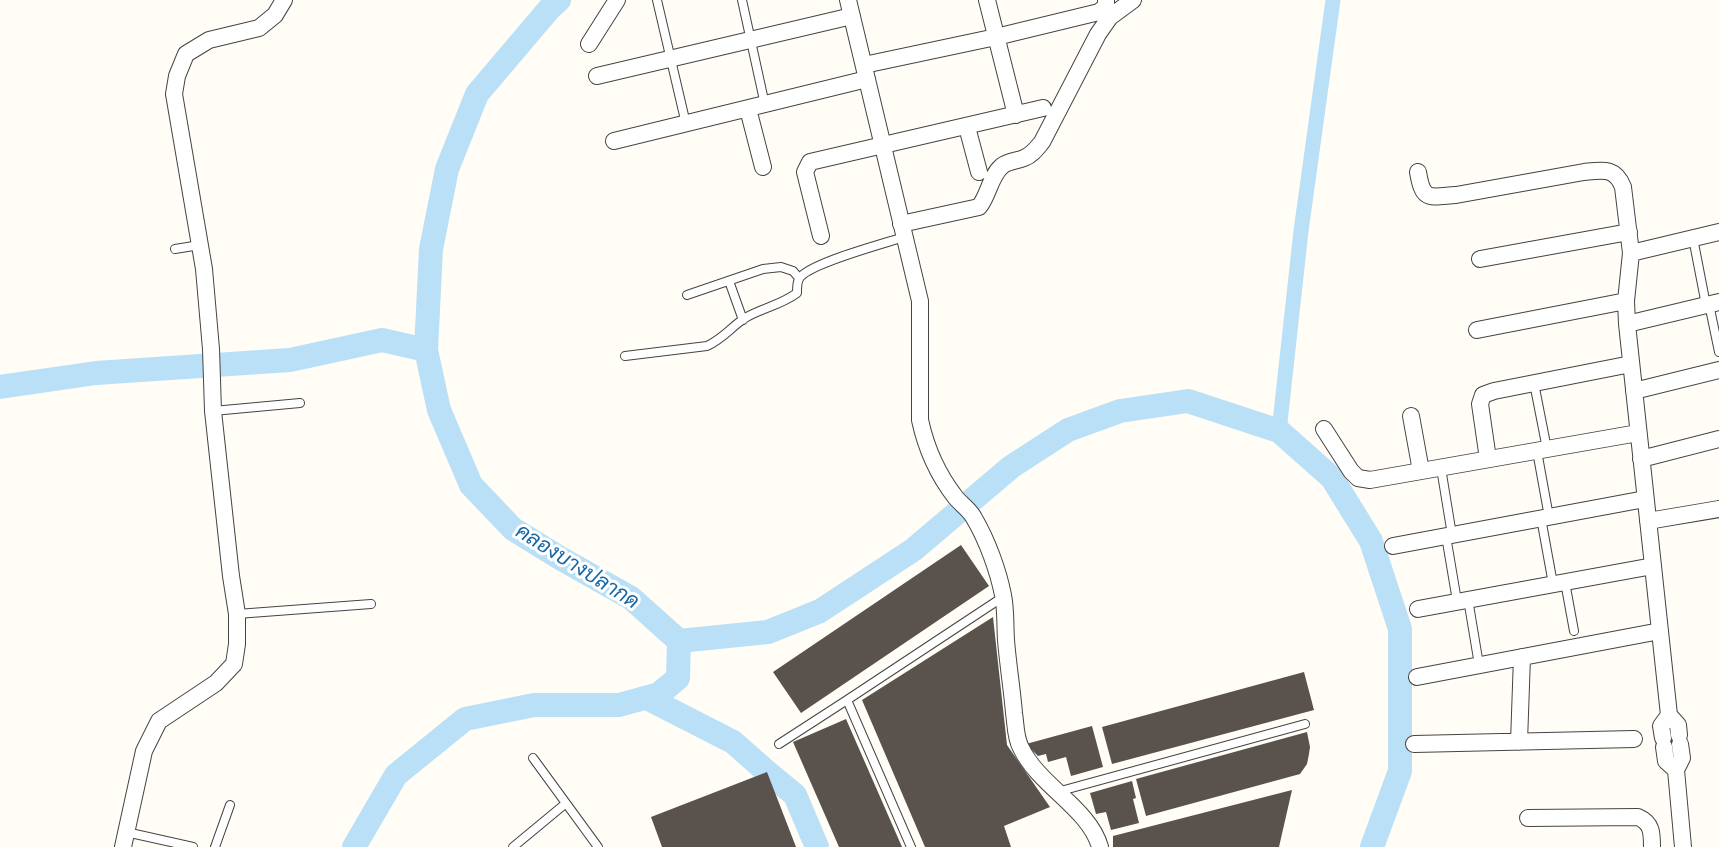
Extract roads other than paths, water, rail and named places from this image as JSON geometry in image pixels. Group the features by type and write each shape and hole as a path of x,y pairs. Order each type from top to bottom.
{"street":[{"path":"124,843 144,751 159,721 216,683 234,664 237,644 237,614 212,403 211,348 204,269 174,94 177,76 186,54 209,40 259,28 275,15 284,0"},
{"path":"589,44 617,0"},
{"path":"987,0 1016,115"},
{"path":"614,141 765,105 865,72 1099,12 1106,6 1106,0"},
{"path":"903,230 979,207 986,200 993,178 1002,166 1026,158 1042,142 1098,34 1110,17 1133,0"},
{"path":"597,75 752,39 850,8 920,301 920,420 924,439 931,456 955,497 974,517 996,569 1004,597 1010,681 1018,741 1026,756 1056,792 1086,820 1100,847"},
{"path":"821,236 805,172 810,162 1043,108"},
{"path":"748,109 763,167"},
{"path":"967,127 979,172"},
{"path":"1418,172 1421,189 1425,194 1437,196 1456,195 1601,170 1614,173 1620,179 1631,253 1626,301 1638,433 1669,715 1678,726 1666,760 1676,770 1683,847"},
{"path":"1480,259 1629,232"},
{"path":"1631,253 1719,232"},
{"path":"1477,330 1626,301"},
{"path":"1627,324 1711,304"},
{"path":"1488,459 1480,404 1483,395 1631,364"},
{"path":"1634,391 1719,370"},
{"path":"1411,416 1421,471"},
{"path":"1324,429 1351,471 1358,478 1370,480 1638,433"},
{"path":"1641,459 1719,439"},
{"path":"1393,546 1645,498"},
{"path":"1648,521 1719,512"},
{"path":"1418,609 1653,566"},
{"path":"1418,677 1660,631"},
{"path":"1519,742 1522,657"},
{"path":"1414,744 1634,739"},
{"path":"1528,818 1638,817 1646,820 1650,826 1652,847"}],"lane":[{"path":"657,0 686,124"},
{"path":"742,0 765,105"},
{"path":"625,356 707,346 717,341 743,320 788,300 796,293 799,278 807,271 903,230"},
{"path":"1693,238 1711,304 1719,352"},
{"path":"176,249 200,245"},
{"path":"687,295 763,269 781,267 793,271 799,278"},
{"path":"729,281 743,320"},
{"path":"1534,383 1542,450 1545,518 1559,583 1574,631"},
{"path":"212,403 300,403"},
{"path":"1441,468 1449,536 1479,666"},
{"path":"778,744 1004,597"},
{"path":"237,614 371,604"},
{"path":"846,700 911,847"},
{"path":"1056,792 1305,724"},
{"path":"533,758 598,847"},
{"path":"513,847 565,804"},
{"path":"215,847 230,805"},
{"path":"124,843 193,847"}],"waterway":[{"name":"คลองบางปลากด","path":"354,847 396,775 465,719 534,705 619,705 659,694 678,678 679,641 631,598 513,529 471,485 439,410 426,350 431,249 447,169 477,94 559,0"},
{"path":"1279,431 1301,231 1333,0"},
{"path":"0,387 96,373 290,360 382,340 426,350"},
{"path":"679,641 768,632 820,611 913,550 1011,467 1068,430 1120,411 1188,401 1279,431 1332,478 1371,541 1400,629 1400,771 1372,847"},
{"path":"647,698 733,742 795,795 817,847"}]}
